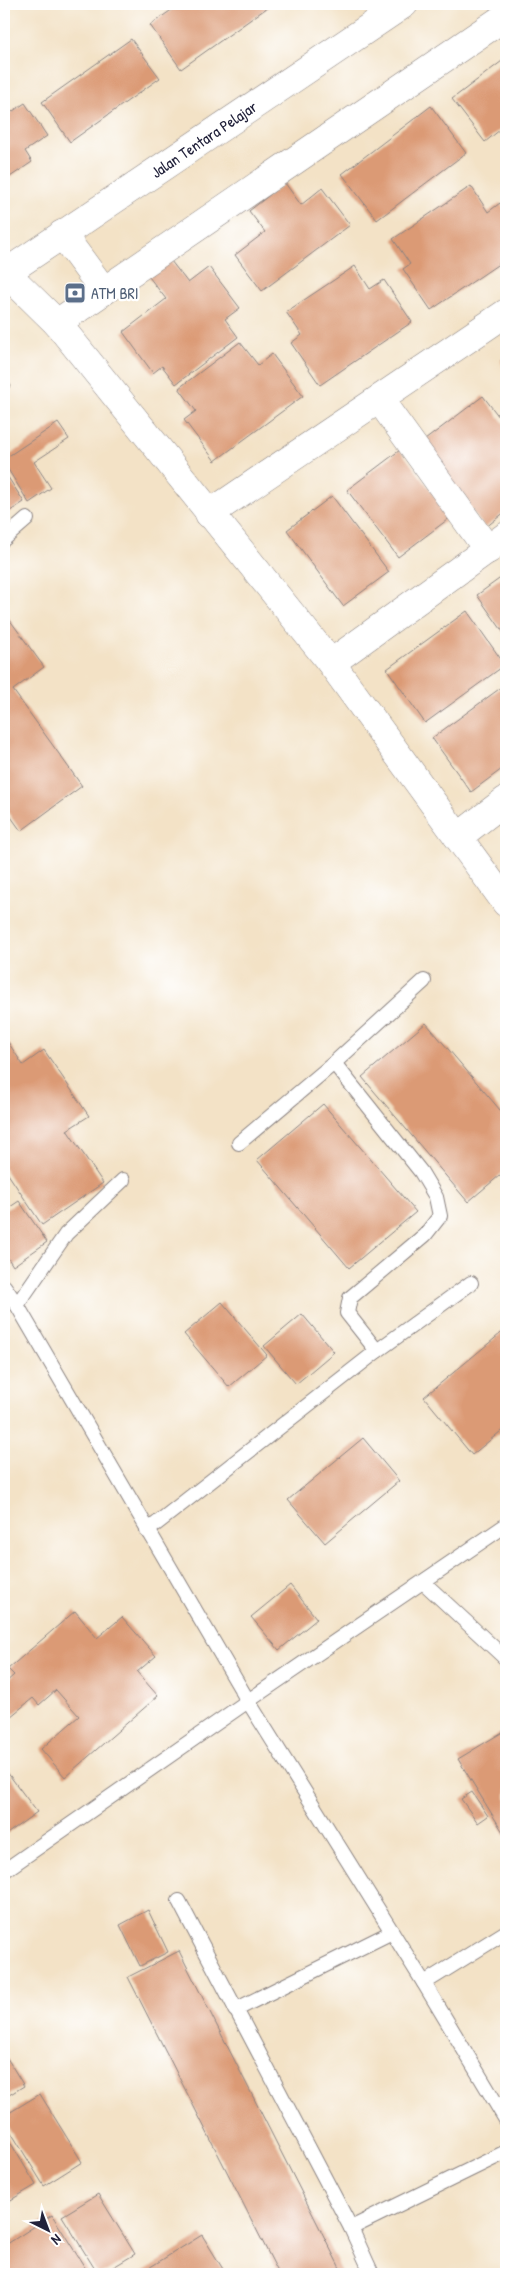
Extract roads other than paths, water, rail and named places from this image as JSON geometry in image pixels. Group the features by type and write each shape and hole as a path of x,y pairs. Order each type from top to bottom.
{"street":[{"name":"Jalan Tentara Pelajar","path":"4,273 404,4"},
{"path":"57,323 506,16"},
{"path":"62,234 104,291"},
{"path":"4,273 57,323 331,663 506,903"},
{"path":"209,514 506,314"},
{"path":"331,663 497,543 379,399"},
{"path":"458,837 506,800"}],"lane":[{"path":"4,539 27,519"},
{"path":"239,1143 334,1063 424,981"},
{"path":"334,1063 421,1172 436,1197 440,1216 425,1235 350,1298 348,1313 377,1351"},
{"path":"17,1305 66,1234 123,1180"},
{"path":"148,1531 377,1351 471,1283"},
{"path":"4,1286 17,1305 248,1701 424,1983 506,2120"},
{"path":"4,1871 248,1701 506,1525"},
{"path":"423,1582 506,1659"},
{"path":"179,1901 351,2228 372,2274"},
{"path":"235,2010 392,1932"},
{"path":"424,1983 506,1932"},
{"path":"351,2228 506,2152"}],"place":[{"name":"ATM BRI","path":"75,293"}]}
